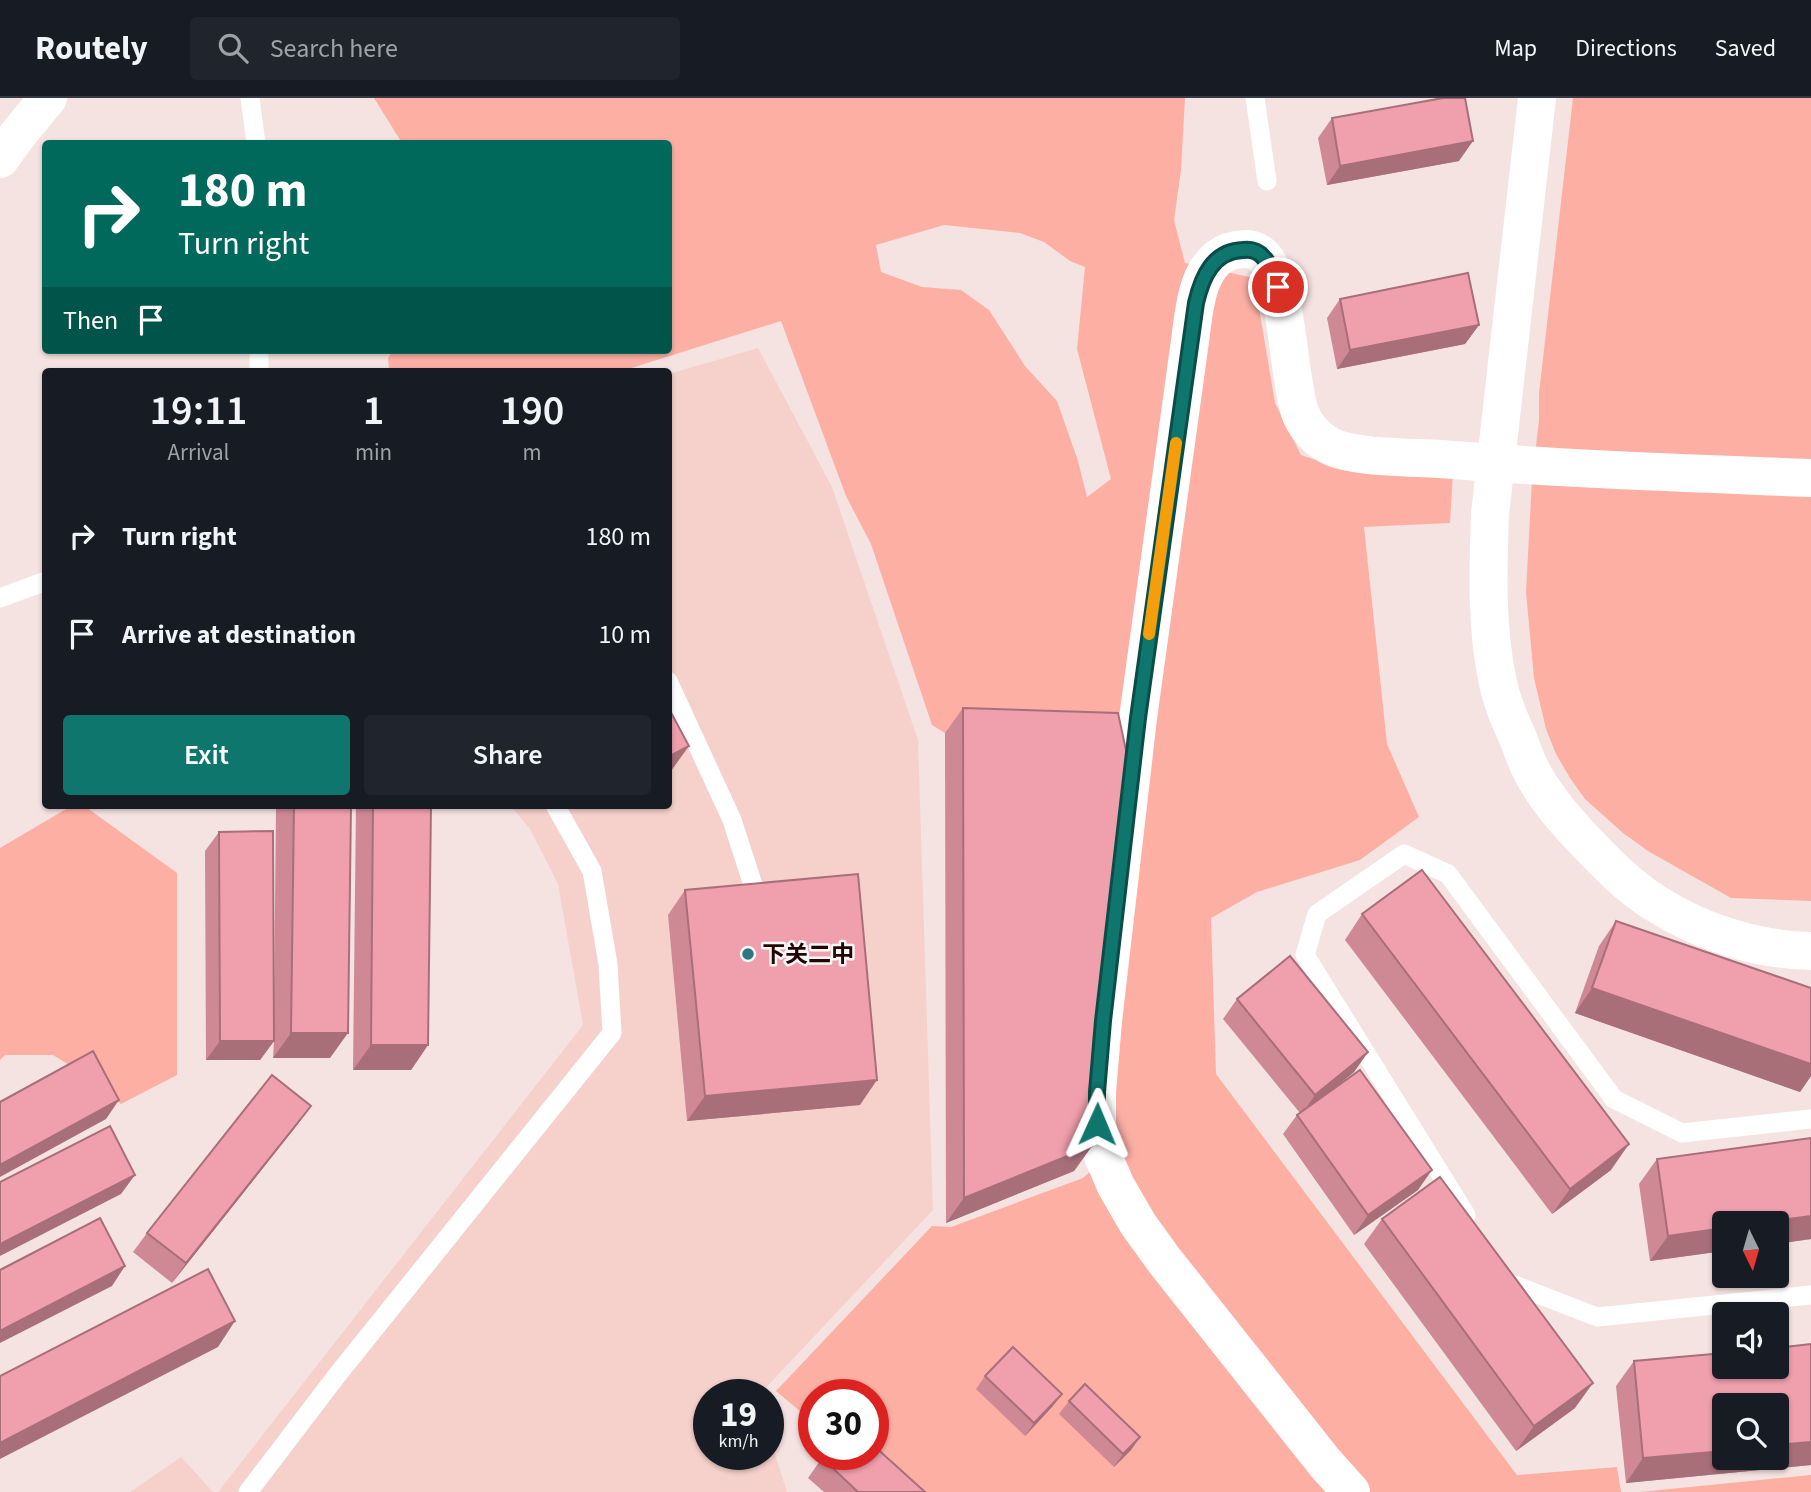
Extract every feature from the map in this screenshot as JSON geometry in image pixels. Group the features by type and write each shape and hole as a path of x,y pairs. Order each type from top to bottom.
{"street":[{"path":"6,132 48,98"},
{"path":"1537,98 1490,514 1489,625 1494,665 1509,719 1530,768 1548,798 1567,822 1614,871 1655,903 1709,930 1769,947 1811,951"},
{"path":"1351,1492 1172,1271 1138,1224 1116,1186 1103,1156 1097,1124 1103,1021 1138,718 1196,303 1203,280 1210,267 1223,255 1235,250 1252,250 1266,259 1278,287 1301,414 1315,435 1337,449 1469,461 1811,478"}],"lane":[{"path":"250,98 255,140"},
{"path":"1255,98 1267,181"},
{"path":"0,598 42,582"},
{"path":"672,690 732,820 752,882"},
{"path":"248,1492 338,1374 612,1033 608,964 592,871 557,809"},
{"path":"1478,1235 1305,955 1317,914 1404,854 1447,874 1614,1099 1682,1133 1811,1119"},
{"path":"1493,1258 1507,1282 1597,1317 1811,1296"}],"shaded area":[{"path":"374,98 1185,98 1181,170 1174,220 1185,263 1254,278 1275,403 1301,455 1325,463 1453,473 1450,523 1364,527 1387,744 1419,817 1360,860 1257,892 1211,918 1216,1074 1517,1475 1617,1467 1621,1492 895,1492 882,1470 889,1470 889,1379 798,1379 798,1410 784,1398 784,1383 932,1226 951,1227 1083,1178 1116,1148 945,733 932,725 871,544 846,496 781,321 632,368 389,368 390,354 672,354 672,140 400,140","holes":["944,225 1020,233 1044,242 1070,261 1085,267 1077,349 1111,479 1087,497 1078,461 1057,401 1025,366 989,310 961,290 922,287 881,272 876,245"]},
{"path":"1573,98 1811,98 1811,901 1731,898 1648,851 1585,799 1556,754 1546,729 1534,678 1526,592 1539,393"},
{"name":"下关二中","path":"758,348 832,487 918,740 933,1210 774,1379 693,1379 693,1470 780,1470 787,1492 218,1492 583,1025 558,884 530,829 513,809 672,809 672,373"},
{"path":"66,809 89,809 177,873 177,1075 121,1104 79,1071 53,1055 5,1055 0,1060 0,848"},
{"path":"181,1457 213,1492 130,1492"},
{"path":"1811,1475 1811,1492 1640,1492"}],"building":[{"path":"1443,98 1465,98 1473,141 1340,166 1332,118"},
{"path":"1468,273 1479,325 1350,350 1340,299"},
{"path":"963,708 1118,713 1130,769 1092,1146 964,1198"},
{"path":"672,714 689,746 672,755"},
{"path":"294,809 351,809 348,1033 291,1033"},
{"path":"373,809 431,809 428,1045 371,1045"},
{"path":"273,831 274,1041 220,1041 219,832"},
{"path":"1422,870 1629,1144 1570,1189 1362,914"},
{"path":"858,874 877,1080 705,1096 685,890"},
{"path":"1616,921 1811,988 1811,1064 1592,988"},
{"path":"1290,956 1368,1052 1315,1095 1237,999"},
{"path":"93,1051 119,1100 0,1165 0,1102"},
{"path":"1360,1070 1432,1170 1368,1215 1297,1115"},
{"path":"272,1075 311,1106 186,1263 147,1233"},
{"path":"110,1126 135,1175 0,1244 0,1182"},
{"path":"1811,1138 1811,1216 1789,1219 1789,1211 1712,1211 1712,1230 1668,1236 1657,1159"},
{"path":"1440,1177 1593,1383 1534,1426 1382,1219"},
{"path":"100,1218 125,1266 0,1331 0,1270"},
{"path":"208,1269 235,1321 0,1443 0,1376"},
{"path":"1811,1344 1811,1442 1789,1444 1789,1393 1712,1393 1712,1452 1643,1458 1634,1361 1712,1354 1712,1379 1789,1379 1789,1347"},
{"path":"1013,1347 1062,1394 1034,1423 985,1376"},
{"path":"1085,1384 1140,1437 1123,1454 1069,1401"},
{"path":"889,1459 925,1492 858,1492 835,1470 889,1470"}],"slow traffic":[{"path":"1149,634 1176,443"}],"place":[{"name":"下关二中","path":"748,954"}],"route":[{"path":"1097,1124 1103,1021 1138,718 1196,303 1210,267 1223,255 1235,250 1247,249 1262,255 1278,287"}]}
